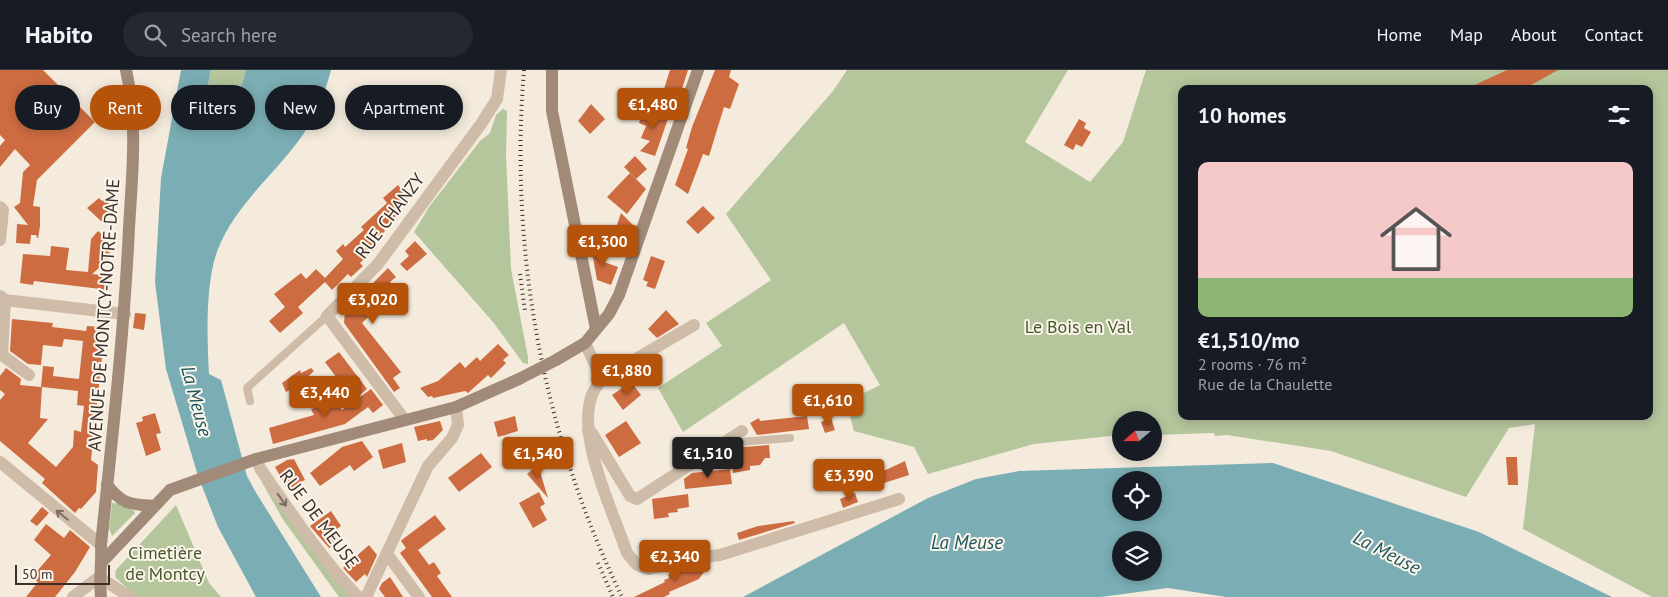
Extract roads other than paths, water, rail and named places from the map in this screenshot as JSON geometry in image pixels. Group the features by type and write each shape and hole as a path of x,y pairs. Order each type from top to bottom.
{"street":[{"name":"AVENUE DE MONTCY-NOTRE-DAME","path":"102,597 99,577 102,562 101,544 125,314 133,135 132,100 126,70"},
{"name":"RUE CHANZY","path":"327,316 378,264 481,124 497,99 501,70"},
{"path":"552,70 552,111 596,329"},
{"path":"102,562 170,490 254,460 404,419 456,407 519,379 585,343 609,314 619,295 698,70"},
{"path":"0,207 3,210 3,219 0,240"},
{"path":"29,375 2,355 3,298 125,314"},
{"path":"327,316 404,419"},
{"path":"694,325 602,379 592,393 588,411 589,445 627,553 637,565 649,568 688,559 720,555 899,499"},
{"path":"585,343 602,379"},
{"path":"366,597 428,466 452,438 458,425 456,407"},
{"path":"588,431 592,433 630,496 637,498 742,431"},
{"name":"RUE DE MEUSE","path":"254,460 306,535 336,574 358,597"},
{"path":"0,462 101,544"},
{"path":"107,485 118,498 126,503 154,506"},
{"path":"387,554 419,597"},
{"path":"73,597 99,577 130,597"}],"lane":[{"path":"250,401 247,388 327,316"},
{"path":"723,444 790,438"}],"water":[{"path":"181,70 211,70 208,85 178,85"},
{"name":"La Meuse","path":"246,70 331,70 327,85 265,85 265,130 306,130 282,162 235,217 226,232 218,249 211,277 208,327 209,374 221,380 247,476 321,597 256,597 218,527 198,476 166,369 155,282 161,178 171,124 171,130 255,130 255,85 242,85"},
{"name":"La Meuse","path":"1273,463 1479,532 1612,597 1226,597 1168,588 1101,597 743,597 928,498 976,479 1019,471"}],"railway":[{"path":"524,70 521,138 522,206 528,273 538,340 552,406 571,471 594,535 622,597"},
{"path":"520,274 525,311"},
{"path":"598,563 613,597"}],"park label":[{"name":"Le Bois en Val","path":"1078,327"},
{"name":"Cimetière de Montcy","path":"165,563"}]}
